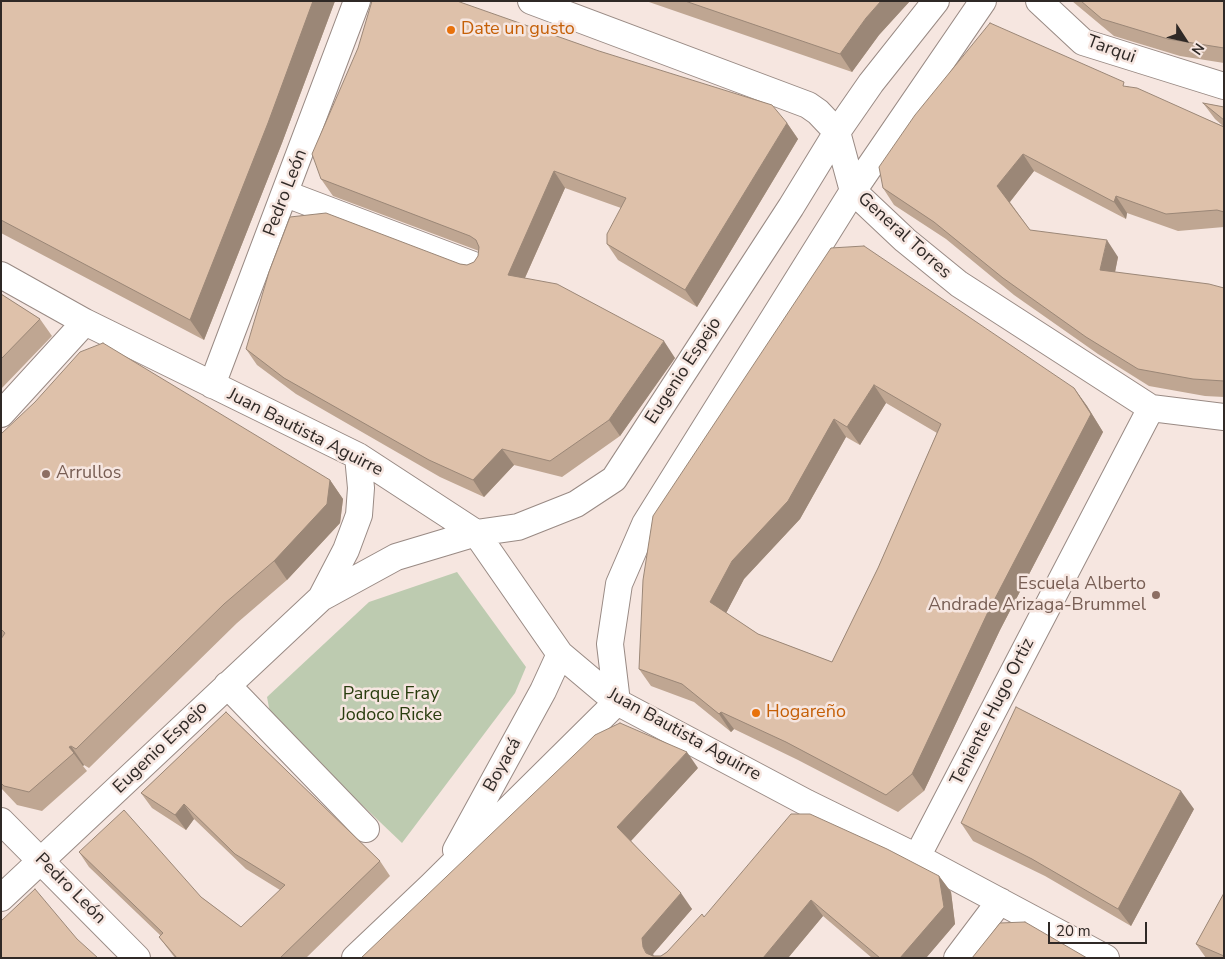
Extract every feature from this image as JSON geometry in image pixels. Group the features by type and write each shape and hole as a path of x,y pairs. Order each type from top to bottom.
{"street":[{"name":"Pedro León","path":"212,385 286,194 357,1"},
{"name":"General Torres","path":"531,1 808,105 836,132 853,191 905,240 959,284 1151,408 1224,417"},
{"name":"Eugenio Espejo","path":"1,898 320,598 396,557 476,533 518,527 576,504 614,479 791,207 836,132 871,83 936,1"},
{"path":"617,702 610,644 617,592 644,524 853,191 983,1"},
{"name":"Tarqui","path":"1039,1 1083,42 1224,86"},
{"path":"286,194 476,266"},
{"name":"Juan Bautista Aguirre","path":"1,275 85,322 358,456 476,533 560,654 617,702 800,810 918,857 1106,958"},
{"path":"1,414 85,322"},
{"name":"Teniente Hugo Ortiz","path":"918,857 1151,408"},
{"name":"Eugenio Espejo","path":"320,598 346,550 358,515 361,488 358,456"},
{"name":"Boyacá","path":"442,875 543,691 560,654"},
{"path":"227,685 366,829"},
{"name":"Boyacá","path":"355,958 617,702"},
{"name":"Pedro León","path":"1,821 138,958"},
{"path":"957,958 1000,901"}],"green space":[{"name":"Parque Fray Jodoco Ricke","path":"457,572 526,667 515,693 402,843 271,718 267,697 369,602"}],"building":[{"path":"1,1 313,1 268,123 190,320 1,220"},
{"path":"372,1 457,1 599,51 772,105 787,123 685,290 607,244 607,234 626,198 554,171 508,275 557,284 664,341 609,420 550,461 502,449 473,480 429,460 284,378 246,349 269,272 290,217 326,213 460,264 467,265 474,262 478,256 479,247 476,240 470,236 321,179 312,154 358,48"},
{"path":"685,1 881,1 840,54"},
{"path":"1081,1 1224,1 1224,48 1168,39 1102,19"},
{"path":"990,23 1124,82 1123,86 1137,88 1224,127 1224,212 1217,210 1166,214 1116,196 1114,202 1023,154 997,186 1030,230 1107,240 1100,270 1209,284 1224,288 1224,381 1193,379 1138,369 1086,337 1003,278 934,222 883,188 879,167 915,115"},
{"path":"1203,103 1224,107 1224,120"},
{"path":"864,246 1074,388 1091,414 988,612 912,774 886,795 786,742 721,712 719,714 682,684 639,669 643,580 653,516 831,248","holes":["874,385 941,424 878,568 832,662 758,634 710,602 732,561 788,501 834,419 847,427"]},
{"path":"1,294 40,319 1,359"},
{"path":"103,343 330,480 327,504 274,561 224,604 76,749 71,746 69,747 74,753 29,792 4,786 1,783 1,639 5,633 1,629 1,434 35,402 80,352"},
{"path":"1016,707 1181,791 1118,909 1032,859 961,823"},
{"path":"226,712 380,861 280,958 177,958 159,937 163,933 79,852 124,810 201,897 241,927 285,885 235,854 184,804 175,815 141,793"},
{"path":"620,723 687,752 617,827 681,893 642,938 646,953 653,956 661,956 702,914 704,917 791,814 810,814 887,849 939,876 944,907 900,958 880,958 811,900 763,958 361,958 595,735"},
{"path":"35,889 77,939 98,958 1,958 1,921"},
{"path":"1224,893 1224,956 1196,944"},
{"path":"1025,922 1087,958 972,958 1000,923"}],"place":[{"name":"Date un gusto","path":"451,30"},
{"name":"Arrullos","path":"46,474"},
{"name":"Escuela Alberto Andrade Arizaga-Brummel","path":"1156,595"},
{"name":"Hogareño","path":"756,713"}]}
